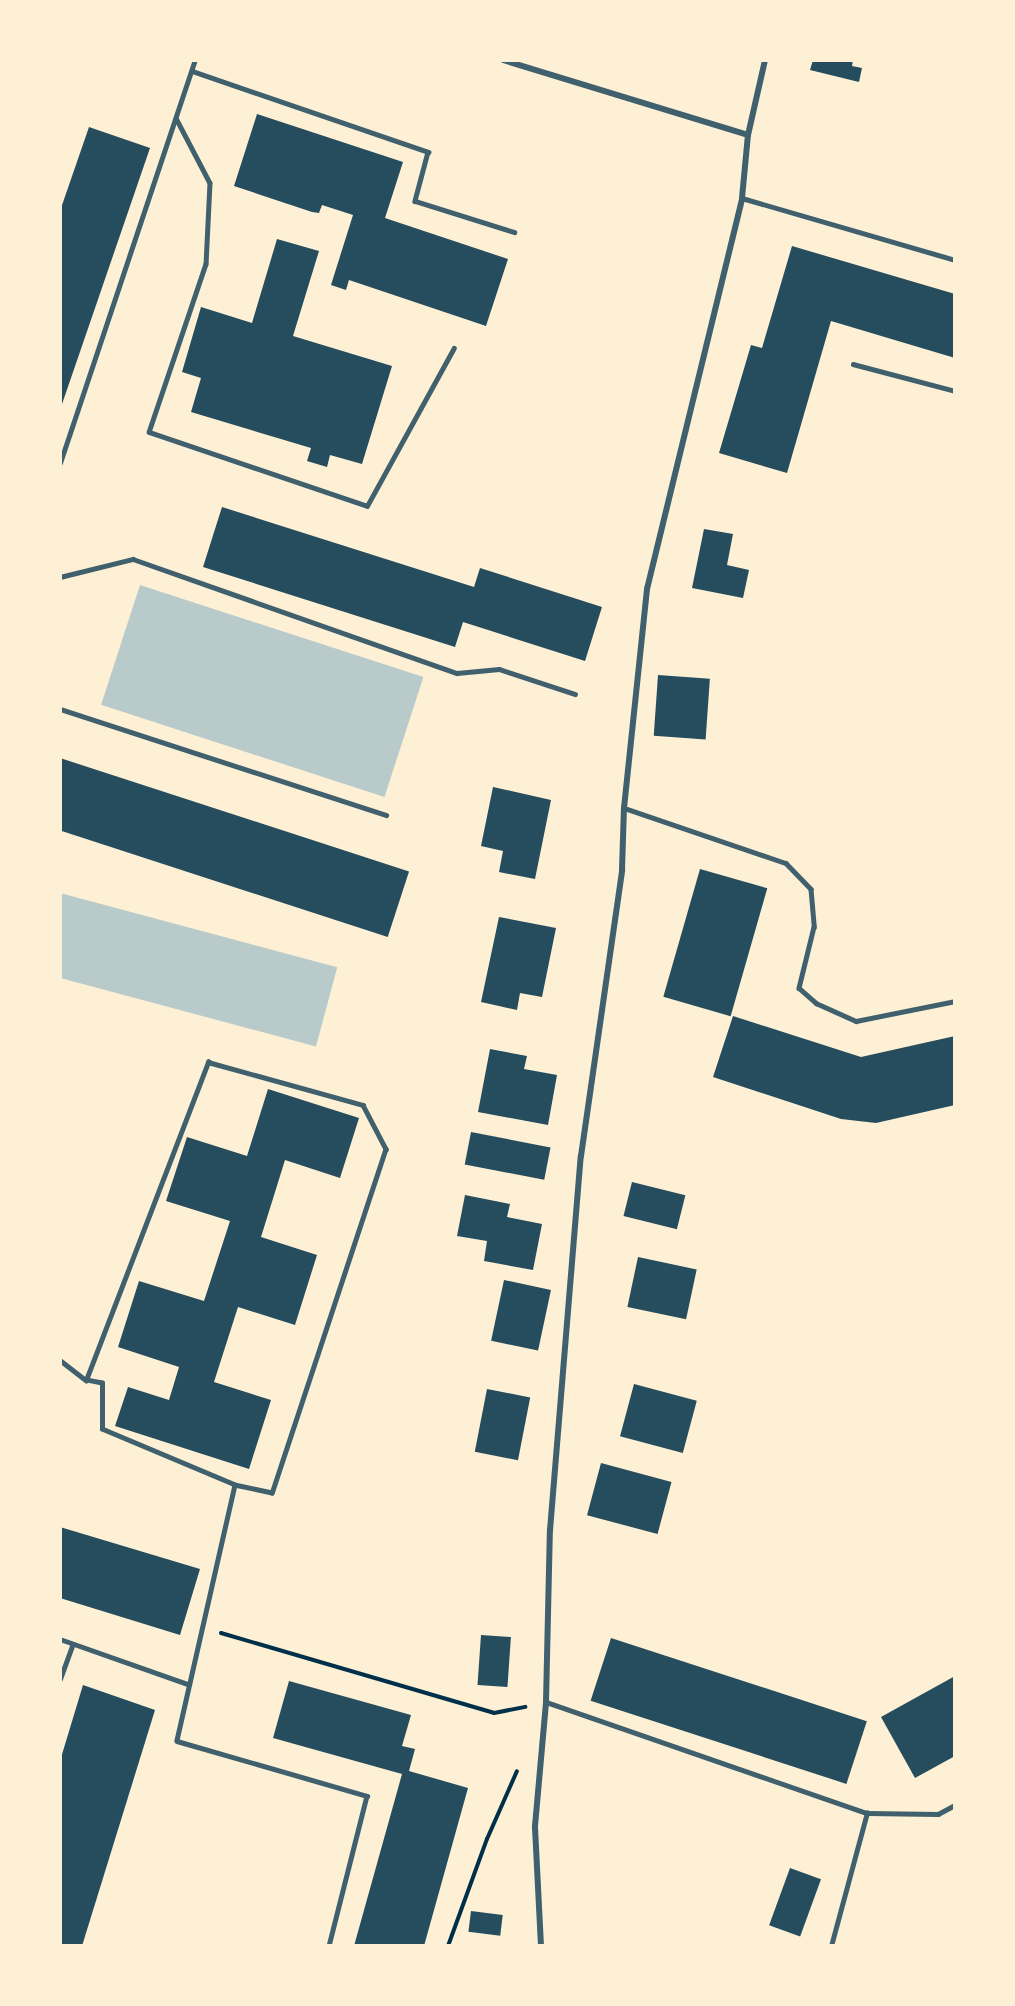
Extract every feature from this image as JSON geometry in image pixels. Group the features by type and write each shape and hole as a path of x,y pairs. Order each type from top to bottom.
{"street":[{"path":"503,60 748,135"},
{"path":"541,1946 535,1826 546,1702 550,1530 580,1167 622,870 624,808 647,589 742,198 748,135 765,60"}],"lane":[{"path":"60,463 195,60"},
{"path":"192,71 428,152 415,201 514,232"},
{"path":"176,118 210,183 206,264 149,432 366,506 454,348"},
{"path":"742,198 955,260"},
{"path":"853,364 955,391"},
{"path":"60,577 133,559 457,673 499,669 575,694"},
{"path":"60,709 386,815"},
{"path":"624,808 786,863 811,889 814,927 800,988 816,1003 855,1021 955,1000"},
{"path":"60,1360 86,1380 102,1383 102,1430 234,1485 272,1493 386,1149 363,1106 208,1062 86,1380"},
{"path":"234,1485 177,1740 367,1796 329,1946"},
{"path":"60,1639 188,1684"},
{"path":"60,1679 73,1644"},
{"path":"546,1702 867,1813 938,1814 955,1805"},
{"path":"831,1946 867,1813"},
{"path":"541,1946 711,1946"}],"path":[{"path":"201,1627 494,1713 546,1702"},
{"path":"448,1946 487,1839 519,1765"}],"shaded area":[{"path":"140,585 423,677 384,797 101,705"},
{"path":"60,893 337,967 316,1046 60,978"}],"building":[{"path":"813,60 853,60 852,66 862,68 859,82 810,70"},
{"path":"257,114 403,162 385,218 508,259 486,326 349,280 346,290 331,285 353,215 322,205 319,213 312,212 234,186"},
{"path":"89,127 150,148 60,410 60,211"},
{"path":"277,239 319,251 293,336 392,366 362,464 330,455 327,467 307,461 311,448 191,412 201,378 182,372 201,307 252,323"},
{"path":"792,246 955,294 955,358 831,321 787,473 719,453 751,345 762,348"},
{"path":"222,507 474,587 480,568 602,607 585,661 463,622 455,647 203,567"},
{"path":"704,529 733,534 727,565 749,570 743,598 692,588"},
{"path":"658,675 710,679 706,739 654,736"},
{"path":"60,758 409,871 388,937 60,831"},
{"path":"493,787 551,800 535,879 499,872 503,851 481,846"},
{"path":"700,869 767,888 731,1016 663,997"},
{"path":"499,917 556,928 542,997 520,993 517,1010 481,1002"},
{"path":"733,1016 861,1057 955,1036 955,1105 876,1123 841,1119 713,1077"},
{"path":"490,1049 527,1056 524,1069 557,1075 548,1125 478,1112"},
{"path":"268,1089 359,1118 340,1178 285,1160 261,1237 317,1255 295,1325 238,1307 214,1382 271,1400 249,1469 115,1426 128,1387 169,1400 179,1367 118,1347 139,1281 204,1301 230,1221 166,1201 187,1137 247,1156"},
{"path":"471,1132 551,1147 544,1180 465,1164"},
{"path":"632,1182 685,1195 677,1229 624,1216"},
{"path":"465,1195 510,1204 507,1217 542,1224 533,1270 484,1261 487,1241 457,1236"},
{"path":"638,1257 697,1269 686,1319 627,1307"},
{"path":"504,1280 551,1290 538,1351 491,1341"},
{"path":"634,1384 697,1401 683,1453 620,1436"},
{"path":"487,1389 530,1397 518,1460 475,1452"},
{"path":"601,1463 672,1482 658,1534 587,1515"},
{"path":"60,1527 200,1569 180,1635 60,1598"},
{"path":"481,1635 511,1637 507,1687 478,1685"},
{"path":"611,1638 867,1721 846,1784 591,1701"},
{"path":"955,1676 955,1756 915,1778 881,1717"},
{"path":"289,1681 411,1715 402,1746 415,1749 409,1771 468,1788 424,1946 354,1946 402,1774 273,1738"},
{"path":"83,1685 155,1710 82,1946 60,1946 60,1761"},
{"path":"790,1868 821,1879 800,1937 769,1925"},
{"path":"471,1911 503,1915 500,1936 468,1932"}]}
